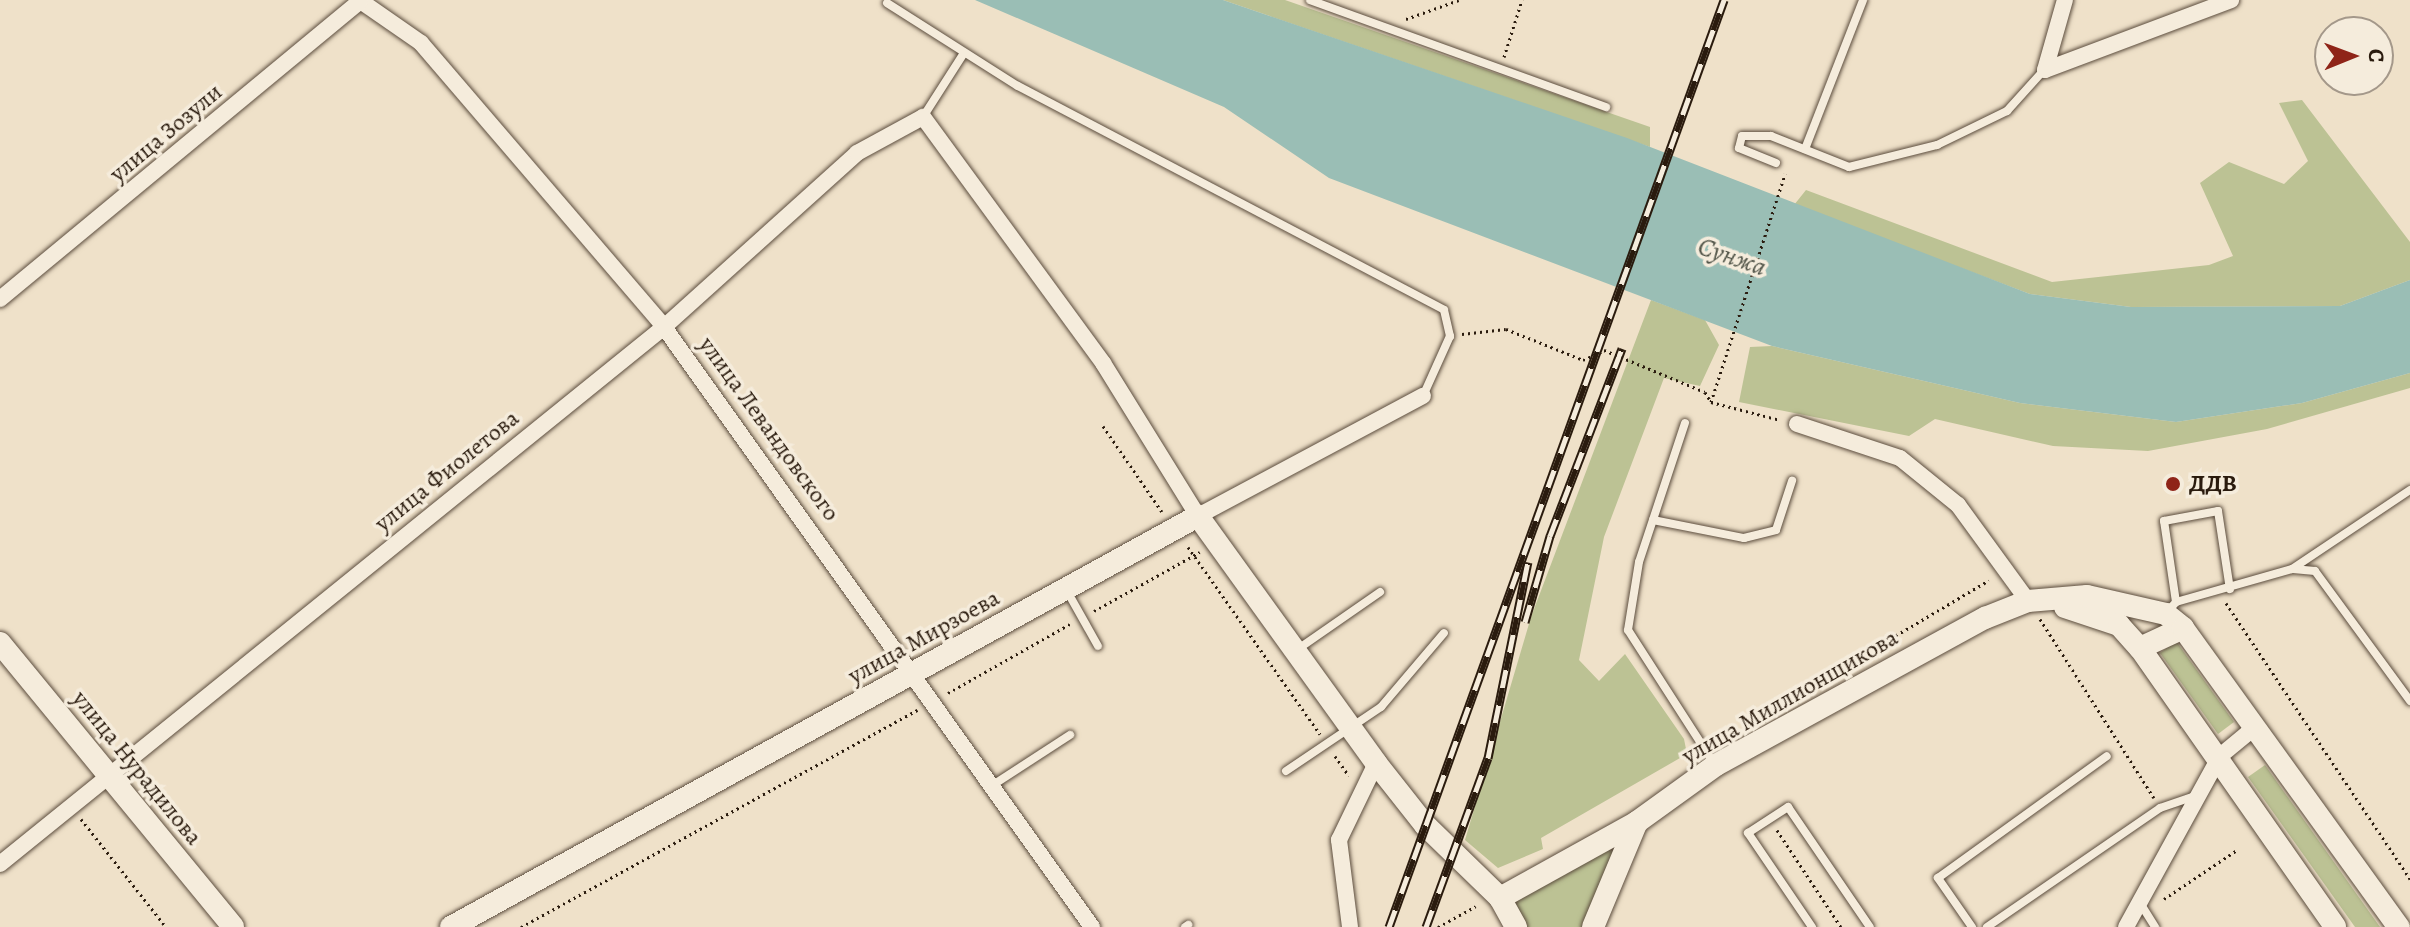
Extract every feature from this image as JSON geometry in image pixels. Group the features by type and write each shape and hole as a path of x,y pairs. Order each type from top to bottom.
{"street":[{"name":"улица Зозули","path":"0,299 359,0"},
{"name":"улица Левандовского","path":"359,0 421,43 664,327 916,671 1092,927"},
{"path":"2045,70 2065,0"},
{"path":"2045,70 2231,0"},
{"path":"923,117 1103,363 1198,516 1376,763 1425,825 1500,898 1516,927"},
{"name":"улица Фиолетова","path":"0,864 664,327 857,153 923,117"},
{"name":"улица Мирзоева","path":"451,927 1174,529 1423,396"},
{"path":"1797,424 1900,458 1958,505 2028,601 2093,612 2140,648 2220,756 2335,927"},
{"path":"2028,601 2087,596 2175,614 2399,927"},
{"name":"улица Миллионщикова","path":"1500,898 1637,822 1716,765 2028,601"},
{"path":"2140,648 2175,614"},
{"name":"улица Нурадилова","path":"0,643 233,927"},
{"path":"2126,927 2144,909 2220,756 2255,727"},
{"path":"1350,927 1339,840 1376,763"},
{"path":"1593,927 1637,822"}],"lane":[{"path":"1310,0 1501,66 1606,107"},
{"path":"1805,149 1863,0"},
{"path":"887,3 964,53 1444,310 1450,336 1423,396"},
{"path":"923,117 964,53"},
{"path":"1776,163 1739,148 1742,136 1771,136 1849,167 1937,145 2007,111 2045,70"},
{"path":"1685,423 1653,520 1628,630 1716,765"},
{"path":"1653,520 1744,538 1776,530 1792,481"},
{"path":"2230,589 2218,511 2164,521 2175,614 2220,592 2230,589 2292,569 2410,490"},
{"path":"2292,569 2315,571 2410,701"},
{"path":"1065,589 1098,646"},
{"path":"1295,651 1380,592"},
{"path":"1286,771 1381,707 1444,633"},
{"path":"993,785 1070,735"},
{"path":"1972,927 1938,878 2107,756"},
{"path":"1987,927 2160,808 2198,795"},
{"path":"1812,927 1748,833 1788,807 1870,927"},
{"path":"2144,909 2155,927"}],"path":[{"path":"1383,25 1459,0"},
{"path":"1501,66 1522,0"},
{"path":"1711,402 1780,193"},
{"path":"1450,336 1506,329 1583,360 1604,350 1705,392 1711,402 1797,424"},
{"path":"1103,426 1361,793"},
{"path":"521,927 1217,542"},
{"path":"1759,717 2006,570"},
{"path":"2220,592 2410,879"},
{"path":"2028,601 2160,808"},
{"path":"71,806 166,927"},
{"path":"1769,819 1841,927"},
{"path":"2144,909 2237,850"},
{"path":"1438,927 1453,914"}],"green space":[{"path":"1223,0 1285,0 1650,127 1650,147"},
{"path":"2302,100 2410,242 2410,280 2340,306 2131,307 2030,294 1794,205 1806,190 2052,282 2209,265 2233,256 2200,183 2229,162 2284,184 2308,161 2279,103"},
{"path":"1651,300 1705,320 1719,345 1700,386 1664,378 1604,537 1579,660 1599,681 1625,654 1684,739 1687,754 1541,838 1543,849 1498,868 1465,840 1531,617"},
{"path":"1772,346 2020,403 2176,422 2302,403 2410,373 2410,388 2267,429 2148,451 2053,446 1935,419 1909,436 1739,402 1750,347"},
{"path":"2176,641 2234,722 2218,734 2160,653"},
{"path":"2265,765 2380,927 2355,927 2248,777"},
{"path":"1637,822 1593,927 1516,927 1500,898"}],"water":[{"name":"Сунжа","path":"975,0 1223,0 1627,138 2030,294 2131,307 2340,306 2410,280 2410,373 2302,403 2176,422 2020,403 1772,346 1329,178 1224,107"}],"railway":[{"path":"1389,927 1724,0"},
{"path":"1525,622 1550,536 1622,348"},
{"path":"1426,927 1488,758 1528,562"}],"place":[{"name":"ДДВ","path":"2173,484"}]}
